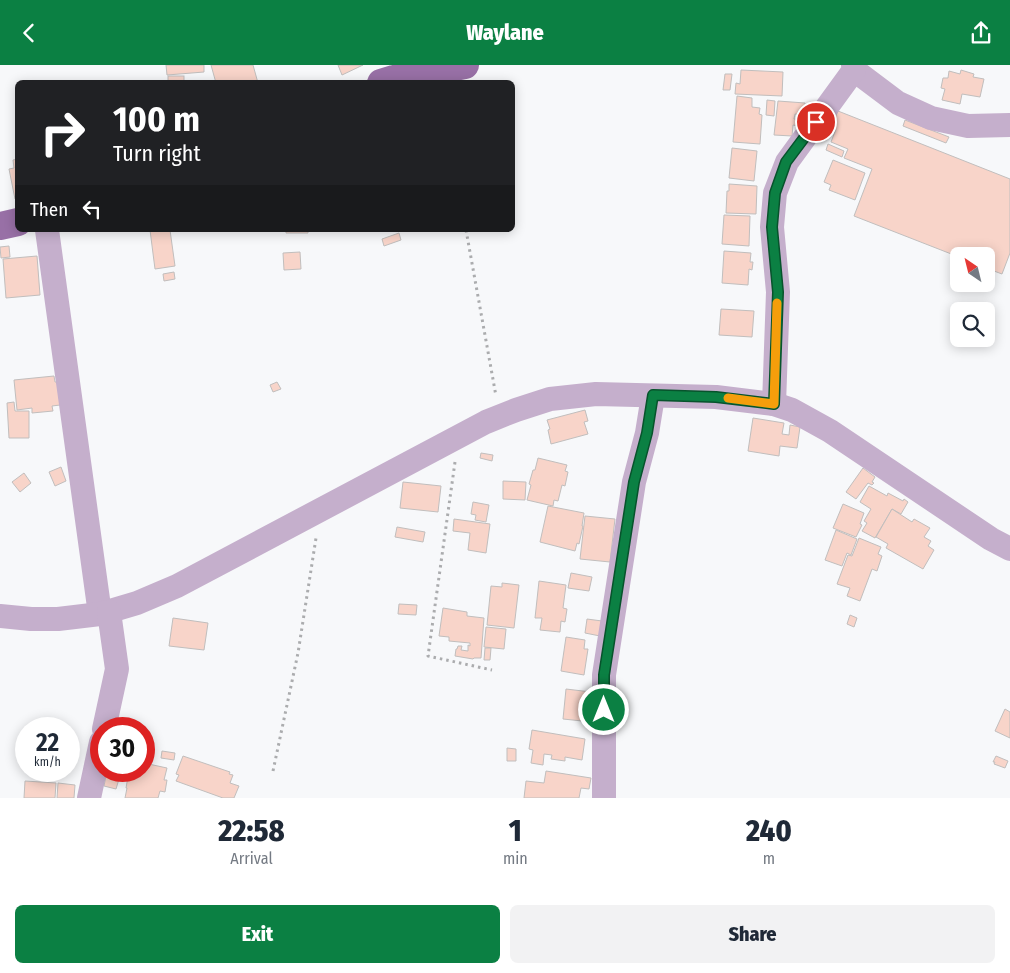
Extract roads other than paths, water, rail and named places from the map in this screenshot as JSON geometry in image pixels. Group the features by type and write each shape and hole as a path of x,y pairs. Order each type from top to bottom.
{"main road":[{"path":"391,80 465,65"},
{"path":"0,226 15,223"}],"street":[{"path":"774,404 778,292 772,227 775,193 786,162 854,67 898,103 931,118 968,126 1010,125"},
{"path":"48,232 104,613 117,669 107,717"},
{"path":"0,616 58,619 104,613 137,603 177,586 486,422 550,399 596,394 716,397 774,404 792,410 830,431 991,539 1010,549"},
{"path":"604,798 604,675 634,482 647,433 653,395"},
{"path":"89,798 92,782"}]}
